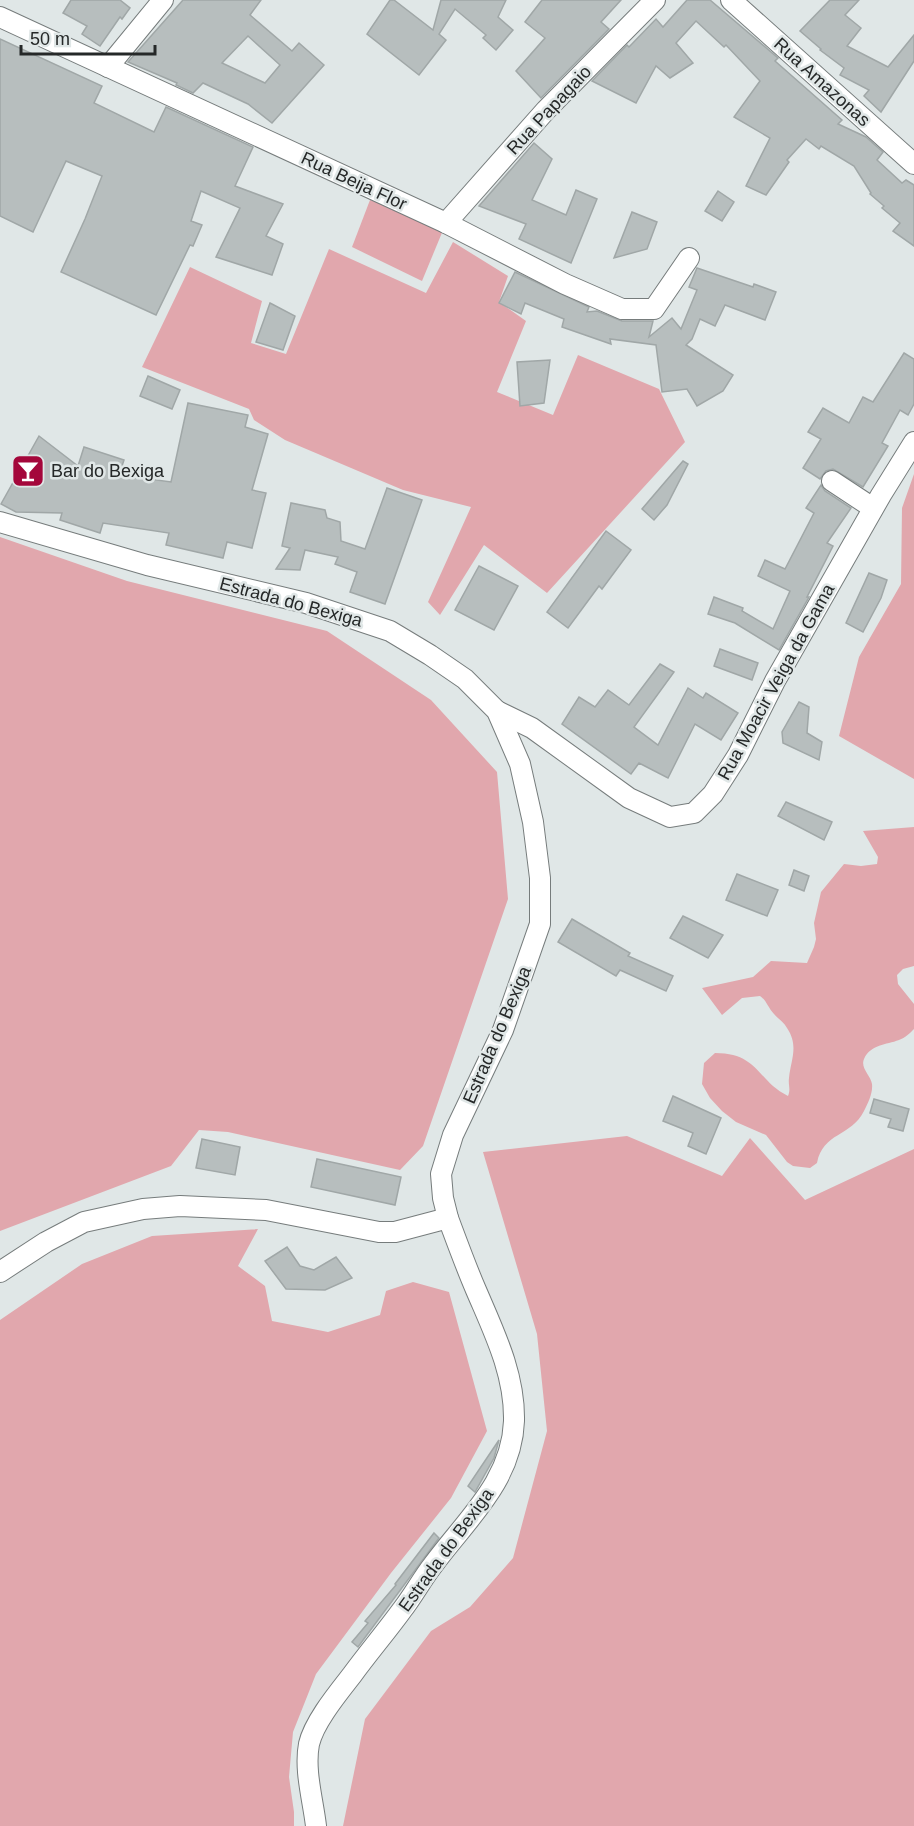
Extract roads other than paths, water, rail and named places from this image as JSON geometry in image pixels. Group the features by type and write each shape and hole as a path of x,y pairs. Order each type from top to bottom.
{"street":[{"path":"108,67 163,0"},
{"name":"Rua Papagaio","path":"446,223 546,110 655,0"},
{"name":"Rua Amazonas","path":"731,0 914,164"},
{"name":"Rua Beija Flor","path":"0,17 446,223 565,284 622,309 654,309 689,258"},
{"name":"Rua Moacir Veiga da Gama","path":"497,711 532,728 629,798 670,817 694,813 713,794 738,755 775,681 873,508 914,442"},
{"path":"832,482 873,508"},
{"name":"Estrada do Bexiga","path":"0,522 147,565 306,603 390,631 465,679 497,711 520,764 533,822 540,878 540,924 503,1030 453,1135 441,1174 448,1218 499,1343 509,1377 514,1421 510,1443 504,1465 493,1489 473,1518 433,1564 402,1610 338,1693 316,1728 309,1744 316,1826"},
{"path":"0,1272 46,1242 84,1222 143,1209 180,1206 266,1210 378,1232 406,1229 448,1218"}],"place":[{"name":"Bar do Bexiga","path":"28,471"}]}
